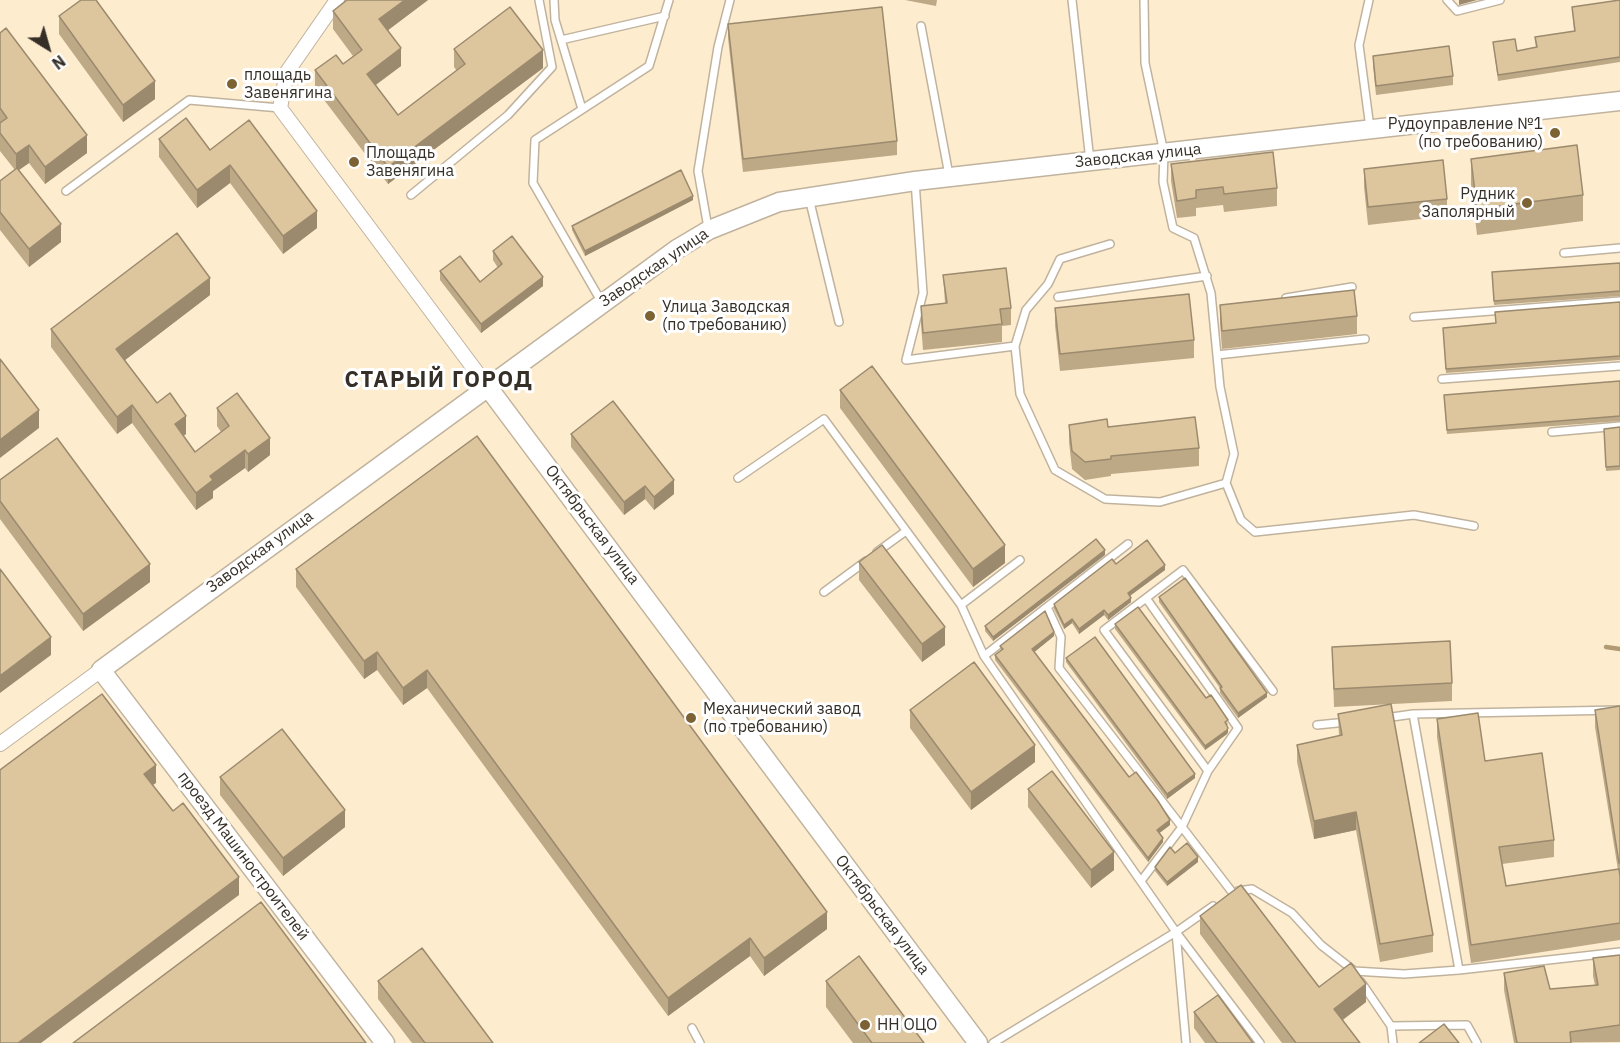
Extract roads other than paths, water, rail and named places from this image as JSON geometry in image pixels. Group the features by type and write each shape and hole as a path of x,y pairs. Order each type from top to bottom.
{"street":[{"path":"280,108 287,72 337,0"},
{"name":"Заводская улица","path":"0,744 677,249 709,230 779,202 915,181 1620,101"},
{"name":"Октябрьская улица","path":"280,108 978,1043"},
{"name":"проезд Машиностроителей","path":"101,670 385,1043"}],"lane":[{"path":"411,195 508,116 552,67 539,0"},
{"path":"554,0 555,20 582,109"},
{"path":"602,302 533,183 535,140 649,66 669,0"},
{"path":"709,230 698,171 718,47 730,0"},
{"path":"1072,0 1089,161"},
{"path":"1144,0 1145,63 1164,153 1163,182 1173,228 1194,238 1206,276 1220,387 1234,454 1226,483 1241,520 1255,532 1414,515 1474,526"},
{"path":"1369,0 1359,45 1370,130"},
{"path":"1447,0 1456,11 1500,0"},
{"path":"561,40 665,16"},
{"path":"921,26 950,177"},
{"path":"66,191 189,100 280,108"},
{"path":"915,181 923,293 906,360 1015,346"},
{"path":"809,198 838,322"},
{"path":"1110,244 1060,258 1048,284 1026,310 1015,346 1020,394 1055,470 1105,499 1160,502 1226,483"},
{"path":"1564,253 1620,248"},
{"path":"1058,297 1206,276"},
{"path":"1282,299 1352,287"},
{"path":"1414,317 1620,301"},
{"path":"1212,310 1224,308"},
{"path":"1217,356 1365,339"},
{"path":"1442,379 1620,366"},
{"path":"738,478 824,419 961,605 984,656 1176,932 1260,1043"},
{"path":"1552,432 1620,426"},
{"path":"824,592 906,531"},
{"path":"984,656 1128,544"},
{"path":"961,605 1020,560"},
{"path":"1208,771 1104,630 1183,570 1273,691"},
{"path":"1141,881 1182,827 1208,771 1238,728 1146,598"},
{"path":"1047,607 1061,637 1059,668 1232,892"},
{"path":"1381,718 1413,714 1620,710"},
{"path":"1413,714 1459,970"},
{"path":"1317,725 1360,720"},
{"path":"993,1043 1176,932 1232,892 1252,889 1292,913 1321,945 1354,971 1391,1026 1393,1043"},
{"path":"1176,932 1186,1043"},
{"path":"1354,971 1404,974 1620,952"},
{"path":"1391,1026 1467,1024 1477,1043"},
{"path":"692,1028 700,1043"}],"waterway":[{"path":"1606,647 1620,649"}],"place":[{"name":"площадь Завенягина","path":"232,84"},
{"name":"Рудоуправление №1 (по требованию)","path":"1555,133"},
{"name":"Площадь Завенягина","path":"354,162"},
{"name":"Рудник Заполярный","path":"1527,203"},
{"name":"Улица Заводская (по требованию)","path":"650,316"},
{"name":"Механический завод (по требованию)","path":"691,718"},
{"name":"НН ОЦО","path":"865,1025"}],"district":[{"name":"СТАРЫЙ ГОРОД","path":"439,381"}]}
